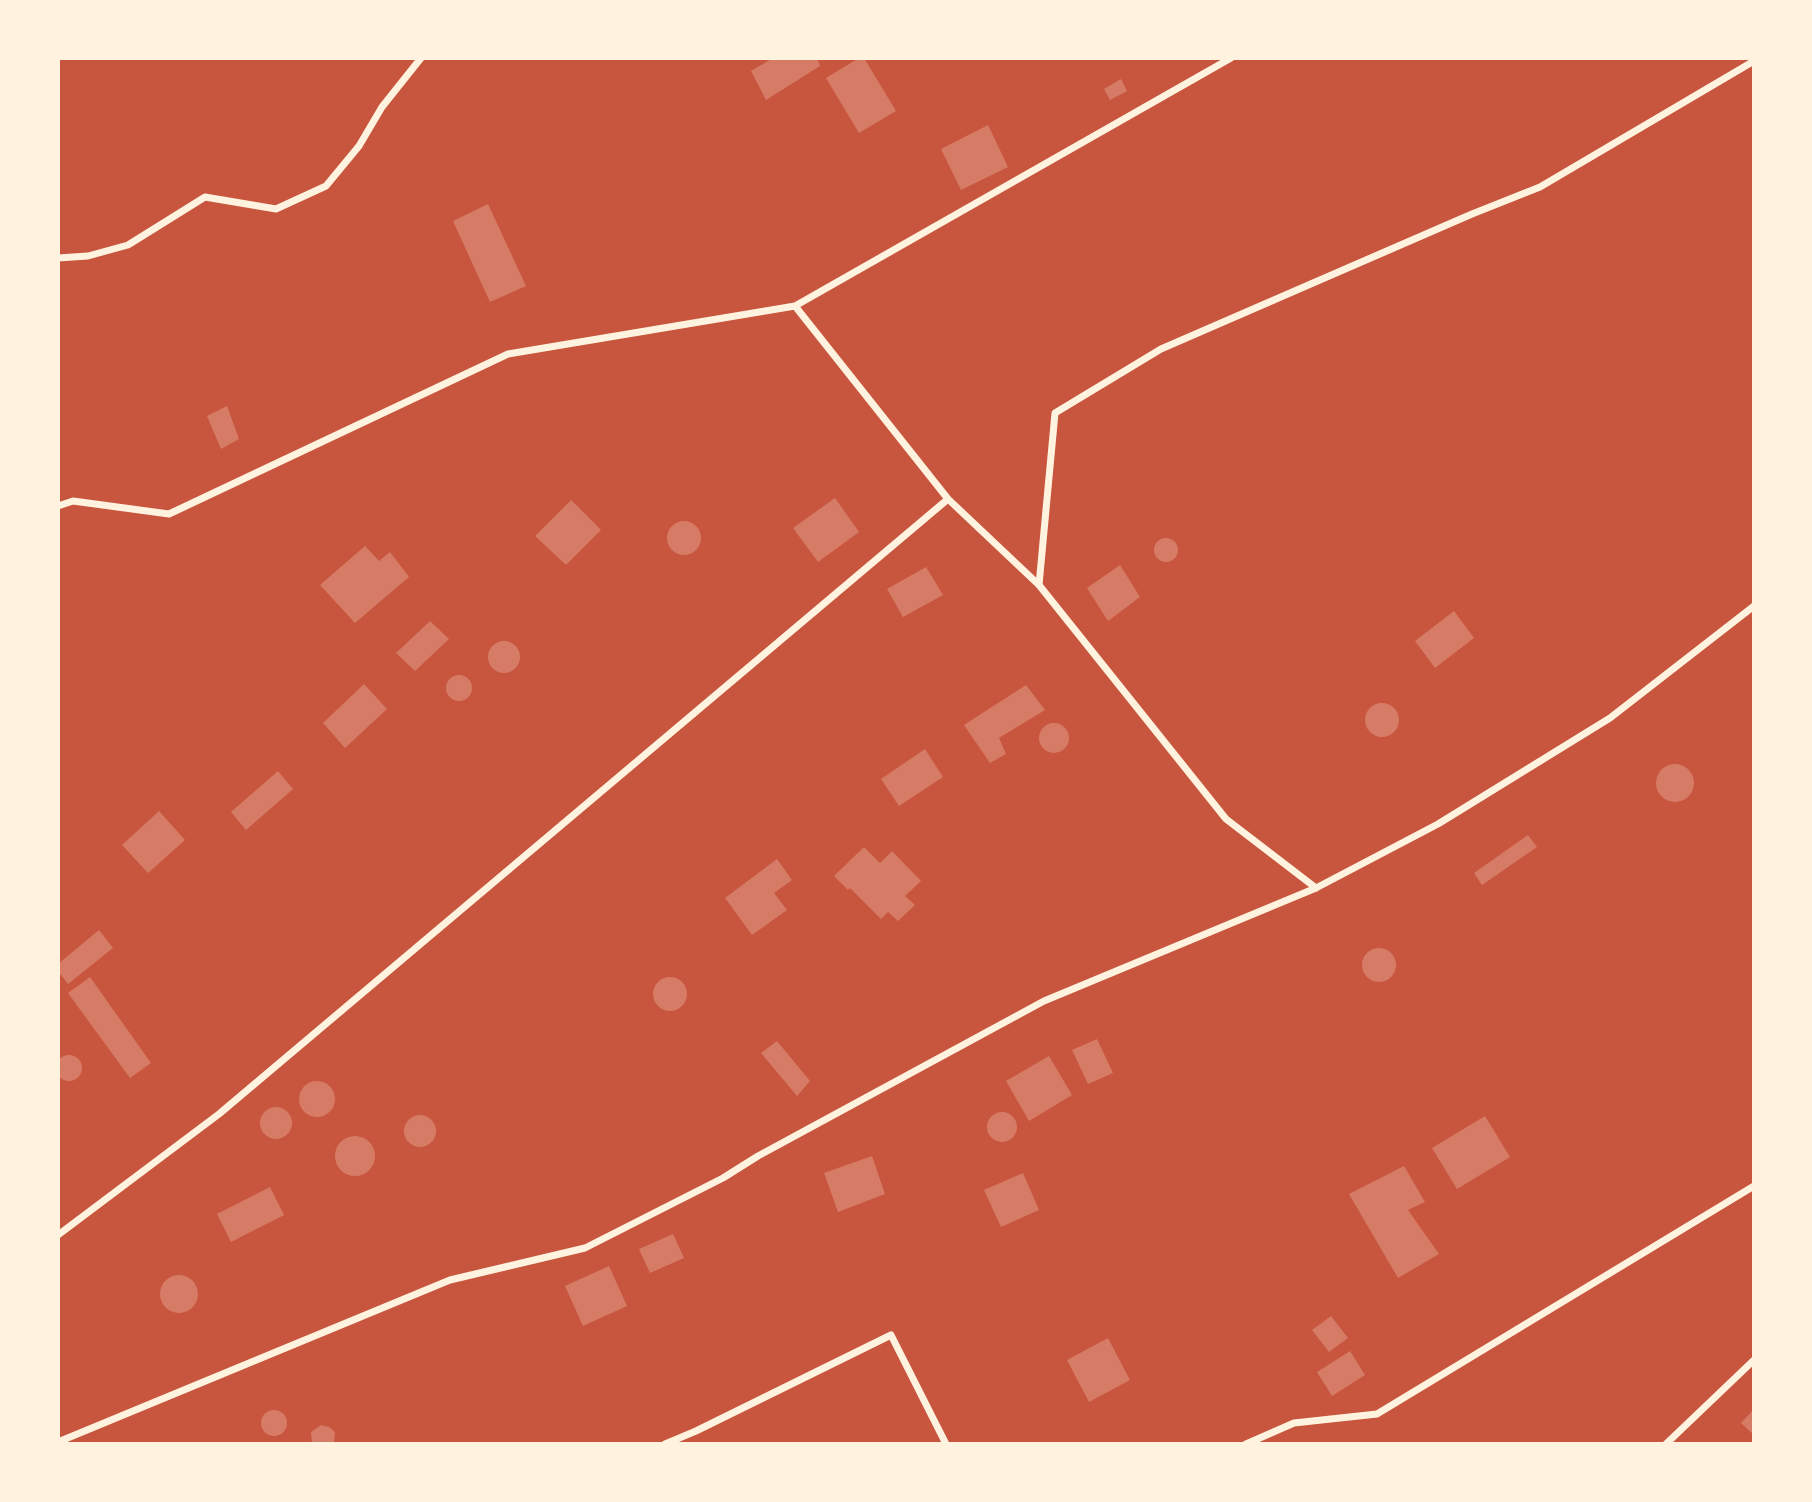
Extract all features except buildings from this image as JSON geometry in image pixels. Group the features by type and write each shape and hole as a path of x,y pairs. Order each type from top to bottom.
{"street":[{"path":"58,258 88,256 128,245 205,197 276,209 326,186 359,146 382,107 421,58"},
{"path":"58,506 73,501 169,514 508,354 795,306 1231,58"},
{"path":"1039,585 1055,413 1161,349 1540,187 1754,61"},
{"path":"795,306 948,499 1039,585 1226,819 1316,888"},
{"path":"58,1235 219,1114 948,499"},
{"path":"58,1442 450,1280 585,1248 723,1178 758,1156 1044,1002 1316,888 1438,824 1610,718 1754,606"},
{"path":"1246,1444 1294,1423 1377,1414 1754,1186"},
{"path":"664,1444 696,1432 891,1335 946,1444"},
{"path":"1666,1444 1754,1360"}]}
